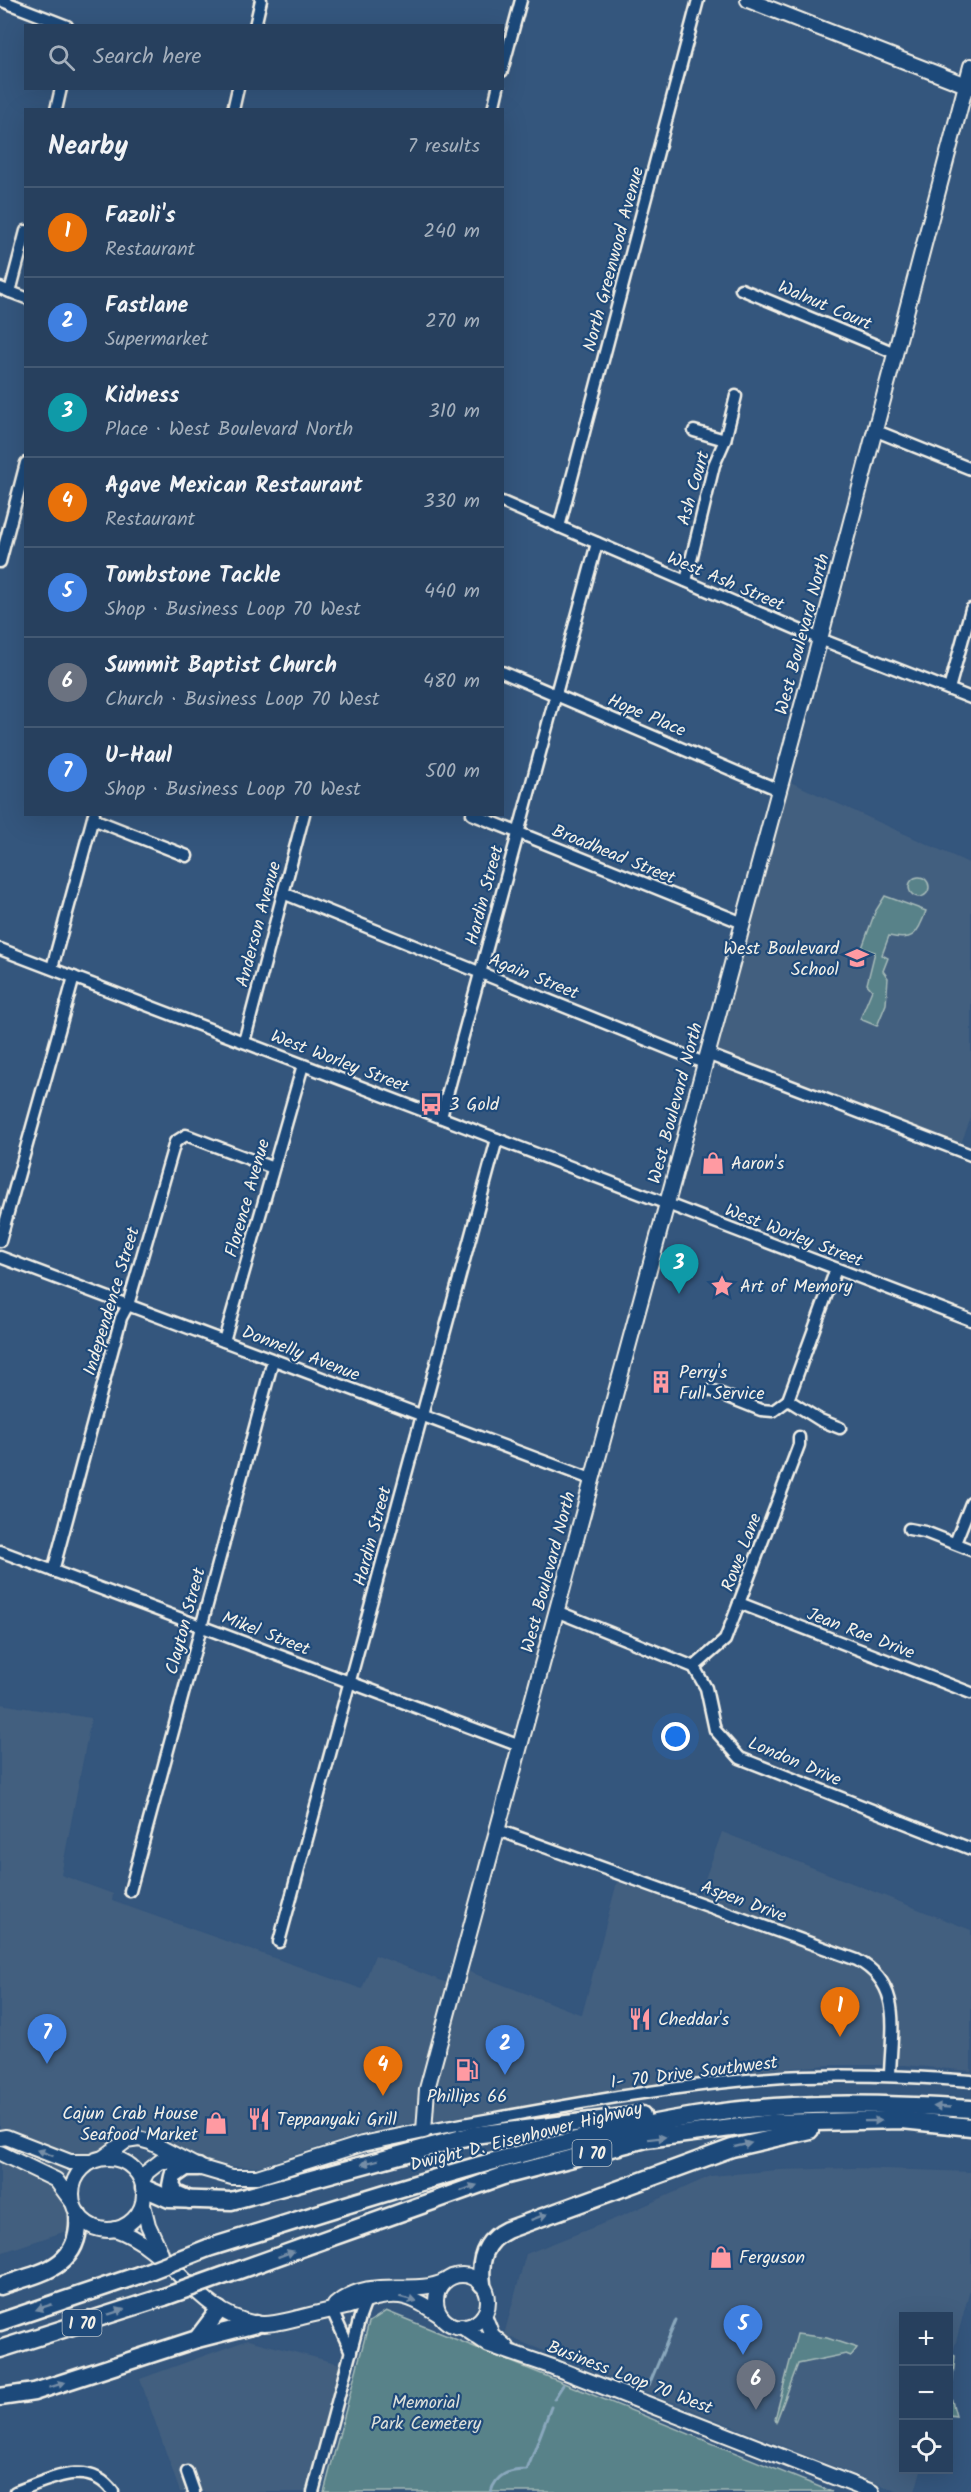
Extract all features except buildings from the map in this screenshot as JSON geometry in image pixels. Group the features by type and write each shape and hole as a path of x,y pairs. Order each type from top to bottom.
{"highway":[{"name":"Dwight D. Eisenhower Highway","path":"0,2322 139,2275 208,2248 424,2182 590,2136 696,2115 794,2107 913,2105 971,2109"},
{"path":"143,2191 169,2199 231,2201 473,2135 674,2111 696,2115"},
{"name":"Dwight D. Eisenhower Highway","path":"0,2349 164,2297 503,2176 646,2139 771,2123 902,2120 971,2127"},
{"path":"482,2284 481,2259 495,2235 732,2148 846,2122"},
{"path":"190,2200 176,2194 171,2186 173,2176 179,2170 194,2166"},
{"path":"0,2286 61,2263 76,2244 76,2209"},
{"path":"197,2339 219,2310"},
{"path":"0,2397 34,2392 197,2339 256,2324"}],"main road":[{"path":"748,0 969,86"},
{"name":"West Boulevard North","path":"424,2131 427,2089 820,639 874,430 969,86 971,66"},
{"path":"115,2229 130,2223 143,2191 147,2172 162,2162 194,2166 232,2177 257,2177 362,2144 424,2131"},
{"path":"0,2138 6,2137 74,2163 97,2160 127,2163 143,2191 148,2225 161,2255"},
{"path":"76,2209 75,2180 81,2169 126,2141 139,2139 150,2142 194,2166"},
{"path":"0,2153 56,2180 76,2209 97,2229 115,2229 136,2236 161,2255 219,2310 256,2324 287,2321 331,2308 400,2296 412,2299 449,2323 461,2326 474,2324 484,2315 488,2299 482,2284 469,2276 453,2276 436,2285 377,2287 342,2299 331,2308"},
{"path":"441,2316 437,2294 446,2280"},
{"name":"Business Loop 70 West","path":"484,2315 492,2335 509,2350"},
{"name":"Business Loop 70 West","path":"461,2326 489,2344 872,2492"}],"street":[{"path":"0,0 62,24"},
{"path":"255,24 261,0"},
{"path":"504,64 521,0"},
{"name":"North Greenwood Avenue","path":"559,527 698,0"},
{"path":"56,108 61,90"},
{"path":"233,108 238,90"},
{"path":"493,108 498,90"},
{"path":"24,237 5,290 24,297"},
{"name":"Walnut Court","path":"741,289 895,353"},
{"name":"Ash Court","path":"686,581 714,465 725,440 735,396"},
{"path":"874,430 971,469"},
{"name":"Ash Court","path":"694,431 725,440"},
{"path":"0,562 24,471"},
{"name":"West Ash Street","path":"504,503 820,639 971,698"},
{"name":"Hardin Street","path":"441,1117 597,543"},
{"path":"949,689 971,609"},
{"name":"Hope Place","path":"504,673 779,790"},
{"name":"Anderson Avenue","path":"243,1042 303,816"},
{"name":"Broadhead Street","path":"477,816 743,923"},
{"path":"52,968 93,817 187,856"},
{"name":"Again Street","path":"283,893 706,1059 971,1155"},
{"name":"West Worley Street","path":"0,949 971,1320"},
{"path":"0,1241 74,977"},
{"name":"Florence Avenue","path":"224,1341 303,1065"},
{"name":"Independence Street","path":"53,1571 121,1318 128,1305 176,1142 186,1135 273,1168"},
{"name":"Hardin Street","path":"279,1942 497,1139"},
{"name":"Donnelly Avenue","path":"0,1257 591,1479"},
{"path":"711,1390 761,1410 773,1411 788,1400 836,1269"},
{"name":"Clayton Street","path":"129,1891 273,1359"},
{"path":"788,1400 820,1420 840,1428"},
{"name":"Rowe Lane","path":"694,1667 725,1640 799,1445 799,1437"},
{"path":"955,1544 971,1503"},
{"path":"909,1529 971,1550"},
{"name":"Mikel Street","path":"0,1551 520,1746"},
{"name":"Jean Rae Drive","path":"739,1603 971,1693"},
{"path":"556,1611 694,1667"},
{"name":"London Drive","path":"694,1667 706,1688 715,1730 740,1758 971,1849"},
{"name":"Aspen Drive","path":"498,1830 842,1955 872,1968 881,1978 892,2002 890,2075"},
{"name":"I- 70 Drive Southwest","path":"424,2131 647,2092 771,2078 890,2075 971,2081"},
{"path":"313,2492 366,2301"},
{"path":"331,2308 351,2352"},
{"path":"187,2472 194,2492"},
{"path":"15,2492 74,2473 91,2474 106,2482 113,2492"}],"shaded area":[{"name":"West Boulevard School","path":"788,781 971,864 971,1118 960,1146 717,1052"},
{"path":"0,1704 91,1718 61,1875 113,1894 112,1901 362,1989 375,1955 447,1983 419,2083 416,2123 370,2131 256,2167 222,2166 161,2142 138,2137 98,2162 82,2166 75,2174 69,2192 69,2230 0,2253"},
{"path":"722,1832 971,1930 971,2071 905,2065 829,2065 729,2073 433,2121 434,2098 467,1971 582,2015 617,1882 694,1909"},
{"path":"855,2168 971,2172 971,2285 953,2353 953,2312 899,2312 899,2474 920,2474 915,2492 898,2492 504,2335 526,2254 617,2218 711,2176 778,2170"},
{"path":"248,2340 340,2364 305,2492 180,2492 140,2379"}],"green space":[{"path":"919,877 926,880 929,887 926,894 919,897 912,894 909,887 912,880"},
{"path":"885,896 926,911 914,934 904,938 889,936 882,955 888,958 883,971 888,978 886,1004 877,1026 860,1019 872,990 867,984 875,952 862,948 875,912"},
{"name":"Memorial Park Cemetery","path":"386,2311 832,2492 324,2492 369,2322"},
{"path":"797,2334 827,2338 857,2348 851,2356 846,2354 798,2364 776,2422 775,2419"}],"waterway":[{"path":"649,2385 676,2320"},
{"path":"554,2399 563,2385"},
{"path":"491,2492 496,2481 504,2474 527,2470 551,2407"}],"place":[{"name":"West Boulevard School","path":"857,958"},
{"name":"3 Gold","path":"431,1104"},
{"name":"Aaron's","path":"713,1163"},
{"name":"Art of Memory","path":"722,1286"},
{"name":"Kidness","path":"679,1294"},
{"name":"Perry's Full Service","path":"661,1382"},
{"name":"Cheddar's","path":"640,2019"},
{"name":"Fazoli's","path":"840,2037"},
{"name":"U-Haul","path":"47,2064"},
{"name":"Phillips 66","path":"467,2070"},
{"name":"Fastlane","path":"505,2075"},
{"name":"Agave Mexican Restaurant","path":"383,2096"},
{"name":"Teppanyaki Grill","path":"259,2119"},
{"name":"Cajun Crab House Seafood Market","path":"216,2123"},
{"name":"Ferguson","path":"721,2257"},
{"name":"Tombstone Tackle","path":"743,2355"},
{"name":"Summit Baptist Church","path":"756,2410"}]}
